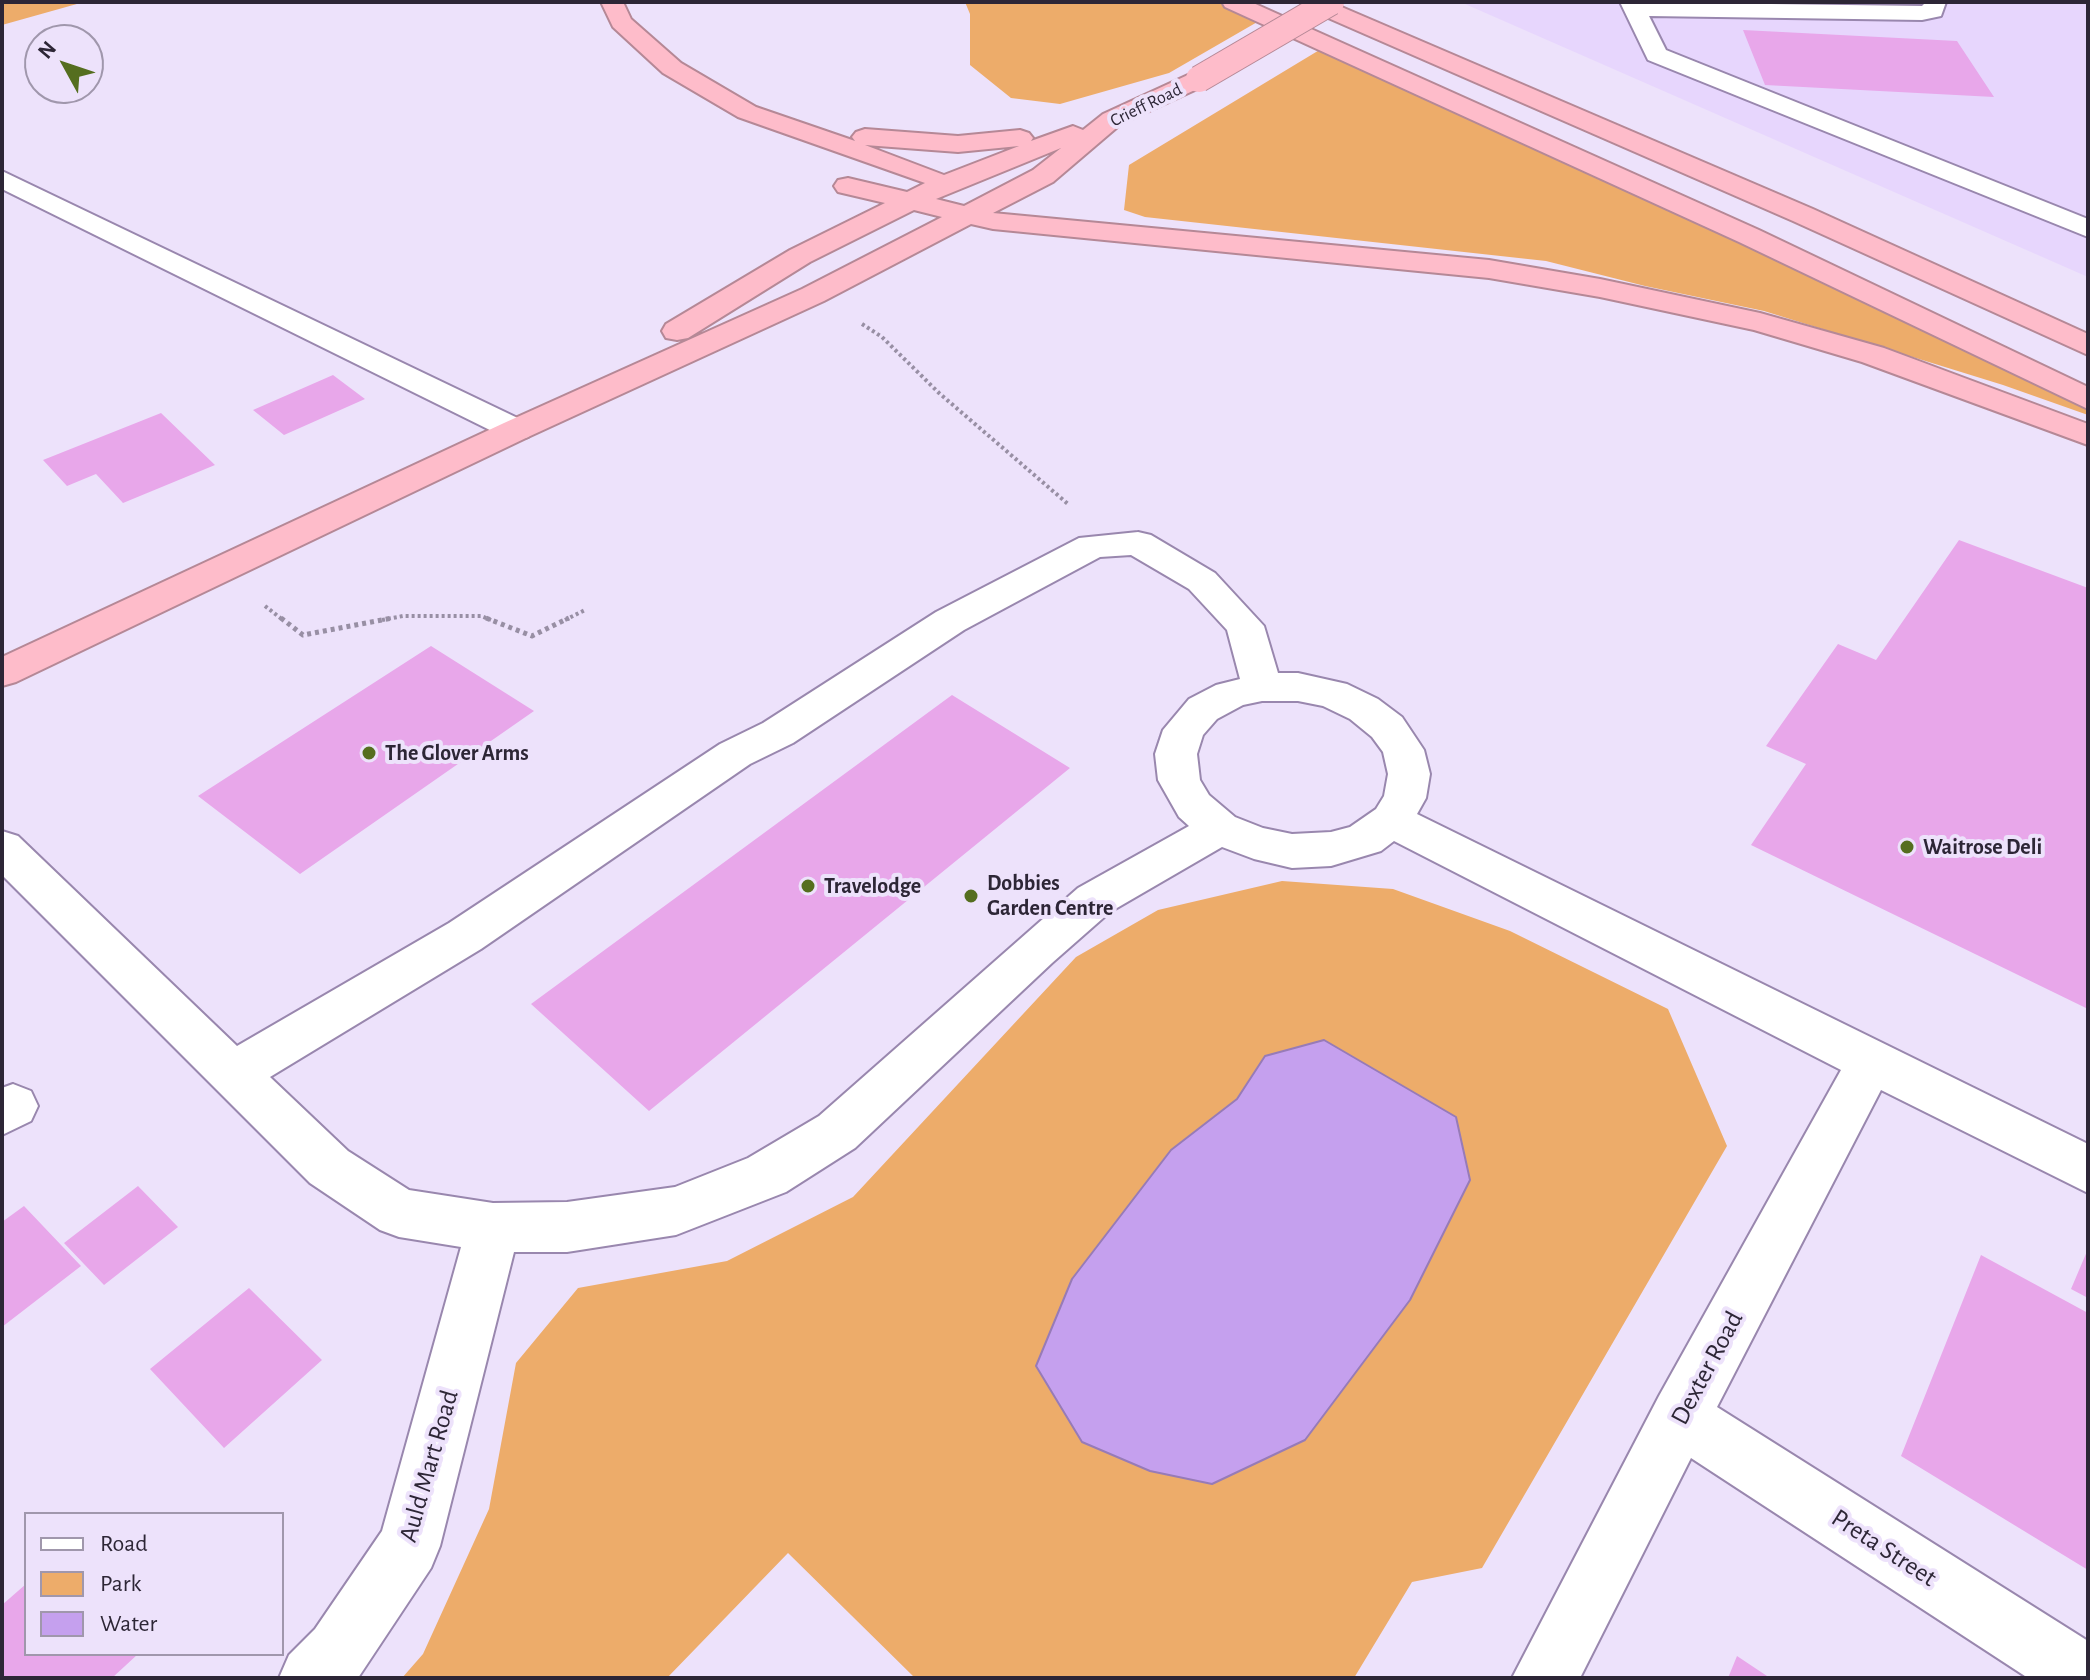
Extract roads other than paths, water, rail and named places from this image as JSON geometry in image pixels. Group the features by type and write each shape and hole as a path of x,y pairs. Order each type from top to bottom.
{"highway":[{"path":"612,2 621,22 672,68 747,112 997,200"},
{"path":"1233,2 1749,236 2088,399"},
{"path":"1311,2 1803,215"},
{"name":"Crieff Road","path":"516,430 813,295 1043,176 1112,119 1199,79 1331,2"},
{"path":"1358,2 1803,215 2088,346"},
{"path":"672,68 703,112 785,152"},
{"path":"747,112 877,139 958,144 1032,137 1112,119"},
{"path":"2,673 516,430 826,243 949,182 1112,119"},
{"path":"826,243 855,221 863,209 836,179 993,221 1489,269 1600,288 1760,322 1873,355 2088,435"}],"street":[{"path":"1936,4 1933,11 1922,13 1633,5 1656,55 2088,229"},
{"path":"2,179 516,430"},
{"path":"232,1074 465,936 735,754 778,733 950,621 1092,546 1138,543 1202,581 1245,626 1262,687"},
{"path":"1262,687 1298,687 1333,694 1364,709 1387,727 1403,750 1409,774 1405,798 1391,820 1365,839 1331,849 1305,851 1254,843 1220,828 1194,806 1179,780 1176,754 1184,730 1203,709 1230,695 1262,687"},
{"path":"1391,820 2088,1170"},
{"path":"2,848 329,1167 399,1213 493,1228 567,1227 676,1211 767,1175 837,1132 1035,950 1094,900 1220,828"},
{"name":"Dexter Road","path":"1545,1678 1680,1417 1872,1060"},
{"name":"Auld Mart Road","path":"312,1678 338,1652 409,1546 493,1228"},
{"name":"Preta Street","path":"1680,1417 2087,1678"}],"water":[{"path":"1324,1040 1456,1117 1470,1180 1410,1300 1305,1440 1212,1484 1150,1471 1082,1442 1036,1366 1072,1279 1171,1150 1237,1099 1265,1056"}],"place":[{"name":"The Glover Arms","path":"369,753"},
{"name":"Waitrose Deli","path":"1907,847"},
{"name":"Travelodge","path":"808,886"},
{"name":"Dobbies Garden Centre","path":"971,896"}]}
